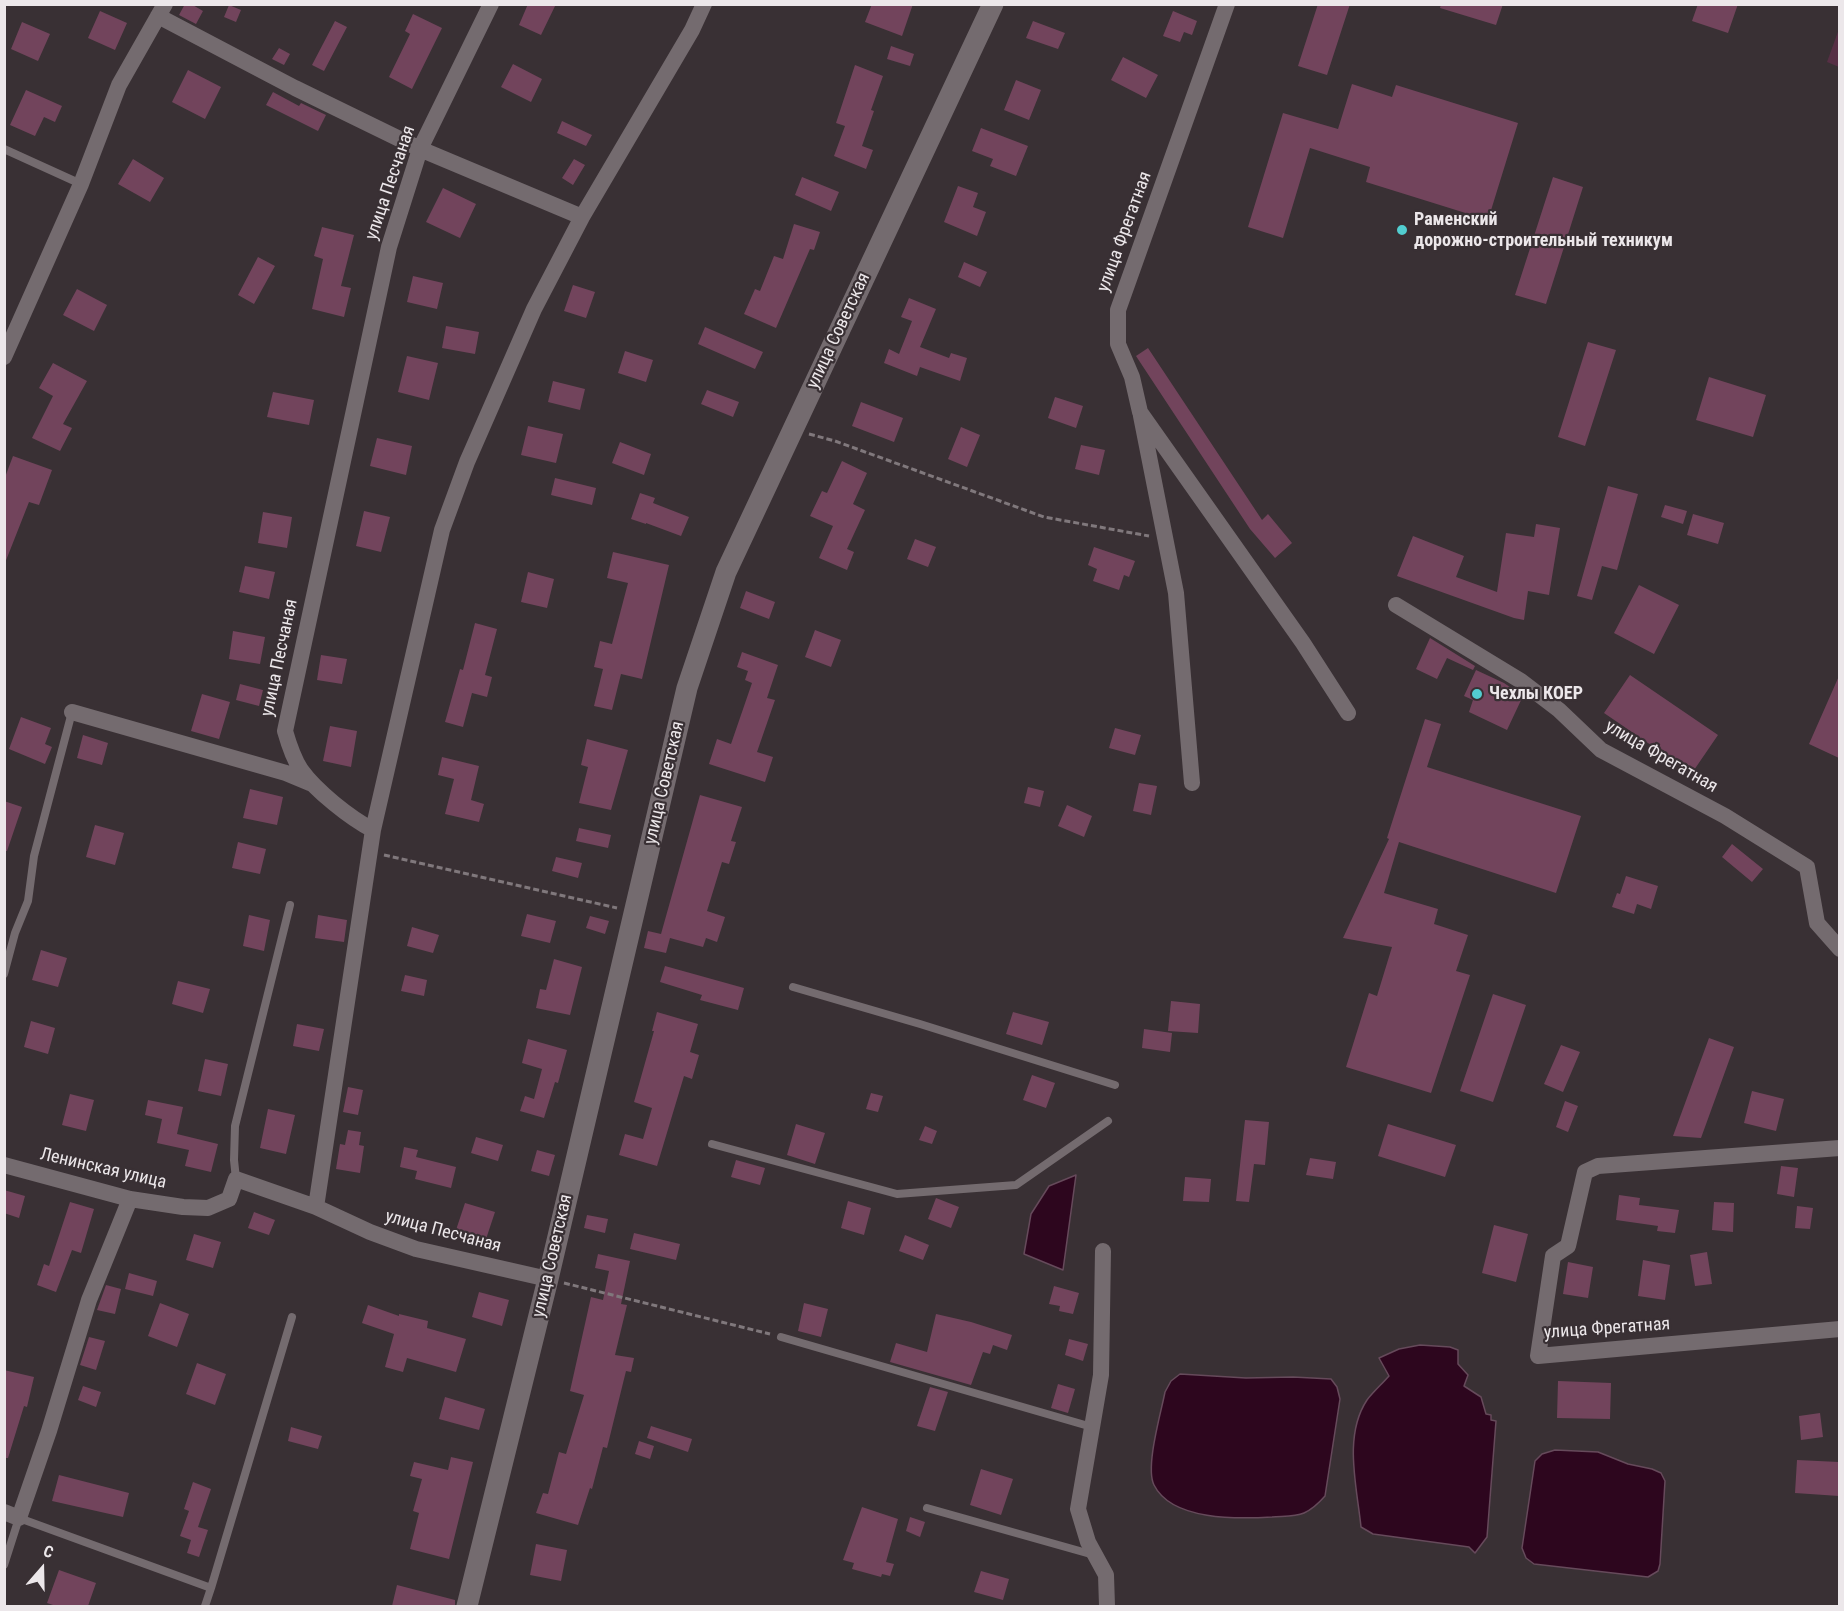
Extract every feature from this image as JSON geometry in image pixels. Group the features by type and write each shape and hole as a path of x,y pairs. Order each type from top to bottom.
{"street":[{"name":"улица Песчаная","path":"373,830 360,824 337,806 302,771 291,752 285,731 389,247 420,149 491,4"},
{"path":"236,1179 315,1208 373,830 442,530 467,462 534,309 582,217 692,30 704,4"},
{"name":"улица Советская","path":"467,1606 548,1279 687,688 726,572 993,4"},
{"name":"улица Фрегатная","path":"1227,4 1118,310 1118,344 1132,377 1140,412 1303,643 1348,713"},
{"path":"4,357 81,184 119,85 162,10 295,88 420,149 582,217"},
{"path":"1140,412 1176,593 1192,783"},
{"name":"улица Фрегатная","path":"1396,605 1521,681 1559,710 1601,750 1725,816 1807,867 1817,923 1839,949"},
{"path":"72,712 286,773 317,786"},
{"name":"улица Фрегатная","path":"1839,1148 1598,1166 1585,1172 1568,1246 1553,1256 1538,1356 1839,1329"},
{"name":"Ленинская улица","path":"4,1165 130,1199 183,1207 208,1208 229,1199 236,1179"},
{"path":"12,1515 49,1431 89,1300 130,1199"},
{"name":"улица Песчаная","path":"315,1208 416,1249 548,1279"},
{"path":"1103,1251 1101,1375 1078,1509 1088,1542 1106,1575 1107,1606"}],"lane":[{"path":"4,149 81,184"},
{"path":"4,974 15,933 28,901 34,856 72,712"},
{"path":"236,1179 234,1160 236,1126 290,905"},
{"path":"793,987 920,1023 1115,1085"},
{"path":"712,1144 897,1194 1016,1185 1108,1121"},
{"path":"205,1606 292,1317"},
{"path":"781,1337 1092,1426"},
{"path":"927,1508 1096,1556"},
{"path":"4,1565 12,1515 211,1588"}],"path":[{"path":"793,429 835,441 1044,517 1165,538"},
{"path":"370,852 634,912"},
{"path":"548,1279 781,1337"}],"shaded area":[{"path":"1839,29 1839,67 1827,62"},
{"path":"1076,1175 1063,1270 1024,1254 1031,1214 1049,1186"},
{"path":"1420,1345 1450,1347 1458,1350 1458,1364 1468,1375 1464,1386 1481,1397 1486,1414 1491,1415 1491,1420 1496,1421 1487,1537 1475,1553 1469,1547 1373,1534 1361,1527 1355,1479 1355,1429 1367,1400 1389,1376 1379,1358 1399,1349"},
{"path":"1180,1374 1246,1378 1331,1379 1337,1387 1340,1399 1325,1496 1318,1504 1300,1514 1242,1518 1190,1511 1163,1497 1154,1485 1152,1477 1152,1453 1165,1392 1171,1381"},
{"path":"1555,1450 1598,1452 1628,1464 1661,1473 1665,1481 1658,1571 1648,1577 1534,1564 1526,1558 1522,1548 1535,1461 1542,1454"}],"building":[{"path":"185,4 191,4 203,11 196,24 179,15"},
{"path":"528,4 556,4 541,35 519,25"},
{"path":"872,4 913,4 902,36 865,22"},
{"path":"1318,4 1350,4 1327,75 1298,66"},
{"path":"1441,4 1503,4 1496,25 1440,8"},
{"path":"1698,4 1738,4 1728,33 1692,21"},
{"path":"229,5 241,10 236,22 224,17"},
{"path":"100,11 127,23 115,50 88,38"},
{"path":"1173,11 1197,21 1192,35 1184,32 1180,42 1163,36"},
{"path":"413,14 442,28 412,89 389,77 410,34 405,31"},
{"path":"335,21 347,27 324,71 312,65"},
{"path":"1033,21 1065,33 1058,49 1026,38"},
{"path":"22,22 50,34 38,61 11,49"},
{"path":"891,46 914,54 910,66 887,59"},
{"path":"279,48 290,54 284,65 272,59"},
{"path":"1123,57 1158,75 1146,98 1111,80"},
{"path":"513,64 542,79 531,102 501,87"},
{"path":"855,65 883,76 862,146 873,150 866,169 834,156 845,126 836,123"},
{"path":"188,70 221,87 205,119 172,102"},
{"path":"1016,80 1041,90 1029,120 1004,110"},
{"path":"1352,84 1392,97 1396,85 1518,123 1488,220 1366,182 1370,167 1310,148 1283,238 1248,227 1283,113 1338,129"},
{"path":"26,90 62,106 55,122 44,117 35,136 10,125"},
{"path":"273,92 299,106 301,103 326,115 318,131 266,105"},
{"path":"562,121 592,135 586,146 557,133"},
{"path":"981,128 1028,146 1016,176 990,166 993,159 972,151"},
{"path":"133,159 164,178 150,202 118,184"},
{"path":"574,159 585,165 573,185 562,178"},
{"path":"802,177 839,192 831,211 795,195"},
{"path":"1553,177 1583,187 1546,304 1515,295"},
{"path":"958,186 978,193 973,207 986,212 977,236 944,222"},
{"path":"443,188 476,204 460,238 426,222"},
{"path":"794,224 820,232 814,250 810,249 776,328 744,314 755,289 760,291 774,256 783,259"},
{"path":"322,227 354,235 341,286 351,288 344,317 312,309 323,259 314,256"},
{"path":"258,257 275,266 254,304 238,295"},
{"path":"964,262 987,272 980,287 958,277"},
{"path":"413,276 443,283 437,309 407,302"},
{"path":"573,285 595,292 586,318 564,311"},
{"path":"77,289 107,305 94,331 63,315"},
{"path":"909,298 936,309 920,347 949,358 951,353 967,358 960,381 920,367 917,376 884,363 889,349 899,354 912,321 901,317"},
{"path":"446,326 479,332 475,354 442,348"},
{"path":"705,327 763,352 755,369 698,344"},
{"path":"1588,342 1616,350 1585,446 1558,437"},
{"path":"1148,348 1262,520 1268,514 1292,543 1275,558 1250,529 1136,356"},
{"path":"625,351 653,360 646,382 618,373"},
{"path":"407,356 438,363 429,400 398,392"},
{"path":"53,363 87,381 63,424 72,428 60,451 32,438 53,396 39,388"},
{"path":"1709,377 1766,395 1753,437 1696,420"},
{"path":"553,381 585,389 580,410 548,402"},
{"path":"707,390 739,402 733,417 701,404"},
{"path":"273,392 314,400 309,425 267,417"},
{"path":"1055,397 1083,406 1076,428 1048,418"},
{"path":"861,402 903,418 894,442 852,426"},
{"path":"528,426 563,434 556,463 521,455"},
{"path":"961,427 980,435 967,467 948,459"},
{"path":"377,438 412,446 406,475 370,466"},
{"path":"620,442 651,454 644,475 612,463"},
{"path":"1081,445 1105,450 1099,475 1075,469"},
{"path":"13,456 52,470 39,505 29,502 5,563 4,480"},
{"path":"842,461 867,473 853,504 865,510 847,549 854,552 847,570 819,558 833,526 810,516 822,491 827,493"},
{"path":"555,478 596,488 592,505 551,495"},
{"path":"1608,486 1638,494 1617,570 1602,566 1592,600 1577,596"},
{"path":"640,493 655,498 653,503 689,517 681,536 631,519"},
{"path":"1665,505 1687,511 1683,524 1661,517"},
{"path":"364,511 390,517 381,552 356,546"},
{"path":"263,512 292,517 287,548 258,543"},
{"path":"1693,514 1724,523 1718,544 1687,535"},
{"path":"1536,524 1560,528 1549,595 1528,591 1524,620 1397,576 1413,536 1464,556 1456,577 1497,592 1506,533 1534,537"},
{"path":"915,539 936,547 928,567 907,559"},
{"path":"1094,547 1135,561 1129,577 1124,575 1119,590 1093,581 1097,569 1088,565"},
{"path":"613,552 669,565 642,679 621,674 612,710 594,706 603,669 594,667 600,641 612,644 628,583 607,578"},
{"path":"245,566 275,572 269,599 239,592"},
{"path":"528,572 554,579 547,608 521,602"},
{"path":"1639,585 1679,605 1654,654 1614,633"},
{"path":"746,591 775,602 769,619 740,608"},
{"path":"475,623 497,629 485,675 492,677 487,697 472,693 463,727 445,722 460,669 463,670"},
{"path":"815,630 841,640 831,667 805,657"},
{"path":"233,631 265,637 260,664 229,659"},
{"path":"1430,638 1475,666 1473,670 1447,658 1437,679 1416,669"},
{"path":"742,652 778,665 767,698 775,700 757,752 773,757 765,782 709,764 717,739 731,744 752,683 745,680 748,671 737,667"},
{"path":"321,655 347,659 342,684 317,680"},
{"path":"1476,670 1504,683 1523,696 1507,730 1469,712 1473,700 1464,696"},
{"path":"1630,675 1718,735 1692,773 1604,713"},
{"path":"1839,676 1839,758 1809,744"},
{"path":"240,684 263,690 259,706 236,700"},
{"path":"202,694 230,702 219,739 191,731"},
{"path":"21,717 51,728 45,744 52,747 45,764 9,749"},
{"path":"1425,719 1441,724 1427,767 1581,816 1556,893 1399,842 1384,893 1438,909 1434,924 1468,935 1456,971 1470,975 1431,1093 1346,1067 1369,993 1377,996 1392,947 1343,938 1389,839 1387,838"},
{"path":"330,726 357,731 351,767 323,761"},
{"path":"1115,728 1141,735 1135,755 1109,748"},
{"path":"83,735 108,743 102,765 77,758"},
{"path":"587,739 628,750 611,810 579,803 588,767 581,765"},
{"path":"442,757 479,766 471,800 484,804 479,822 445,814 454,779 438,775"},
{"path":"1139,783 1157,786 1151,815 1133,811"},
{"path":"1028,787 1044,791 1040,807 1024,803"},
{"path":"250,789 283,797 277,825 243,818"},
{"path":"700,795 742,807 731,841 736,842 729,864 722,862 707,911 725,917 717,942 706,938 703,947 670,938 666,953 644,948 648,931 661,934"},
{"path":"4,801 22,807 7,851 4,851"},
{"path":"1067,805 1092,816 1084,837 1058,826"},
{"path":"95,825 124,833 115,865 86,857"},
{"path":"579,828 611,835 608,848 576,841"},
{"path":"238,842 266,849 260,874 232,868"},
{"path":"1732,844 1763,869 1752,882 1722,857"},
{"path":"556,857 582,863 578,878 552,871"},
{"path":"1626,876 1658,886 1651,909 1637,904 1634,914 1612,907 1617,893 1620,894"},
{"path":"527,914 556,921 550,943 521,936"},
{"path":"249,915 270,920 264,951 243,946"},
{"path":"318,915 347,920 344,942 315,938"},
{"path":"590,916 609,921 605,934 586,928"},
{"path":"412,927 439,935 433,953 407,946"},
{"path":"41,950 67,958 58,987 32,980"},
{"path":"554,959 582,967 570,1015 536,1008 540,989 546,990"},
{"path":"665,966 744,988 738,1010 700,1000 702,995 660,982"},
{"path":"405,975 427,980 424,996 401,991"},
{"path":"178,981 210,989 203,1013 172,1004"},
{"path":"1493,994 1526,1005 1493,1102 1460,1091"},
{"path":"1171,1001 1200,1004 1198,1033 1168,1031"},
{"path":"657,1012 698,1024 690,1052 699,1055 692,1079 684,1076 657,1166 619,1155 625,1134 643,1139 652,1108 634,1102"},
{"path":"1013,1012 1049,1022 1042,1045 1006,1034"},
{"path":"31,1021 55,1028 48,1054 24,1047"},
{"path":"297,1024 324,1029 319,1051 293,1046"},
{"path":"1144,1029 1172,1033 1170,1052 1142,1048"},
{"path":"1709,1038 1734,1047 1701,1138 1673,1136"},
{"path":"528,1039 567,1050 558,1083 555,1082 544,1118 520,1111 525,1096 534,1099 542,1069 522,1063"},
{"path":"1561,1045 1580,1052 1563,1092 1544,1084"},
{"path":"205,1059 228,1064 221,1096 198,1091"},
{"path":"1032,1075 1055,1083 1046,1108 1023,1100"},
{"path":"348,1087 363,1090 358,1115 343,1112"},
{"path":"1752,1091 1784,1099 1776,1131 1744,1123"},
{"path":"871,1093 883,1096 878,1112 866,1109"},
{"path":"70,1094 94,1100 86,1131 62,1125"},
{"path":"148,1100 183,1107 177,1134 218,1144 211,1172 185,1166 189,1150 157,1143 162,1119 145,1115"},
{"path":"1565,1101 1578,1106 1568,1132 1556,1127"},
{"path":"268,1109 295,1115 286,1154 260,1148"},
{"path":"1245,1120 1269,1122 1265,1165 1254,1164 1249,1202 1236,1201"},
{"path":"796,1124 825,1133 815,1164 787,1155"},
{"path":"1388,1124 1456,1145 1445,1177 1378,1156"},
{"path":"925,1126 937,1131 932,1144 919,1140"},
{"path":"348,1130 361,1132 359,1145 364,1146 360,1173 336,1169 340,1144 345,1145"},
{"path":"476,1137 503,1145 498,1161 471,1153"},
{"path":"404,1147 418,1150 416,1157 456,1167 451,1188 415,1179 417,1171 400,1167"},
{"path":"537,1150 555,1155 549,1176 531,1171"},
{"path":"1310,1158 1336,1162 1333,1179 1306,1175"},
{"path":"736,1160 765,1168 760,1185 731,1177"},
{"path":"1781,1166 1798,1168 1794,1197 1777,1194"},
{"path":"1185,1177 1211,1179 1209,1202 1183,1201"},
{"path":"4,1190 25,1196 19,1218 4,1213"},
{"path":"1619,1195 1640,1198 1639,1205 1679,1210 1675,1233 1657,1231 1658,1226 1616,1220"},
{"path":"936,1198 959,1207 951,1228 928,1219"},
{"path":"848,1201 871,1208 864,1235 841,1228"},
{"path":"70,1202 94,1209 81,1253 72,1250 56,1292 37,1285 44,1264 49,1266"},
{"path":"1714,1202 1734,1203 1733,1232 1712,1230"},
{"path":"465,1203 495,1212 486,1239 456,1230"},
{"path":"1797,1206 1813,1208 1810,1229 1795,1228"},
{"path":"254,1212 275,1220 269,1235 248,1228"},
{"path":"587,1215 608,1219 605,1233 584,1228"},
{"path":"1494,1225 1528,1234 1516,1282 1482,1273"},
{"path":"634,1233 680,1244 676,1260 630,1249"},
{"path":"194,1234 221,1242 213,1268 186,1260"},
{"path":"905,1235 929,1245 923,1260 899,1251"},
{"path":"1707,1252 1712,1284 1695,1286 1690,1255"},
{"path":"598,1254 630,1261 621,1304 627,1305 615,1355 634,1358 631,1372 626,1371 607,1448 603,1447 592,1489 590,1488 578,1525 536,1513 543,1493 548,1494 559,1452 566,1454 584,1395 570,1391 591,1297 603,1300 609,1271 595,1268"},
{"path":"1643,1260 1670,1265 1665,1300 1638,1296"},
{"path":"1568,1262 1593,1267 1588,1298 1563,1294"},
{"path":"129,1273 157,1281 153,1296 125,1289"},
{"path":"106,1285 121,1289 115,1314 97,1310"},
{"path":"1054,1286 1079,1293 1073,1314 1059,1311 1060,1306 1049,1304"},
{"path":"479,1292 509,1300 502,1326 472,1317"},
{"path":"160,1303 189,1314 177,1347 148,1336"},
{"path":"804,1303 828,1309 821,1337 798,1331"},
{"path":"368,1305 399,1316 399,1314 428,1321 427,1328 466,1339 456,1372 407,1358 403,1372 385,1367 394,1334 362,1323"},
{"path":"936,1314 1012,1335 1007,1350 993,1345 990,1354 983,1352 971,1385 890,1362 896,1343 927,1352"},
{"path":"89,1337 105,1341 96,1370 80,1365"},
{"path":"1069,1339 1088,1344 1083,1361 1065,1355"},
{"path":"197,1363 226,1374 215,1405 186,1394"},
{"path":"4,1370 34,1377 27,1407 24,1406 8,1458 4,1458"},
{"path":"1558,1381 1611,1383 1610,1419 1557,1418"},
{"path":"1058,1384 1075,1389 1068,1413 1051,1408"},
{"path":"83,1386 101,1392 96,1407 78,1400"},
{"path":"930,1387 948,1392 935,1431 917,1426"},
{"path":"445,1397 485,1409 479,1430 439,1419"},
{"path":"1820,1413 1823,1437 1801,1440 1799,1416"},
{"path":"651,1426 692,1439 688,1452 647,1438"},
{"path":"291,1427 322,1436 318,1449 288,1441"},
{"path":"639,1441 654,1446 650,1459 635,1454"},
{"path":"451,1457 473,1462 449,1559 410,1549 419,1513 413,1511 422,1479 410,1476 414,1462 448,1470"},
{"path":"1797,1460 1839,1462 1839,1496 1795,1493"},
{"path":"981,1469 1013,1479 1001,1515 970,1505"},
{"path":"59,1475 129,1493 123,1517 52,1501"},
{"path":"193,1482 211,1489 198,1527 208,1530 199,1557 187,1553 191,1540 180,1536 189,1511 184,1509"},
{"path":"862,1507 898,1519 886,1562 894,1564 890,1576 882,1574 881,1577 852,1569 854,1563 843,1560"},
{"path":"910,1517 925,1522 920,1537 906,1531"},
{"path":"536,1544 567,1550 561,1581 530,1575"},
{"path":"59,1570 96,1583 88,1606 56,1606 47,1603"},
{"path":"981,1571 1009,1579 1003,1600 974,1592"},
{"path":"397,1585 455,1600 455,1606 392,1606"}],"place":[{"name":"Раменский дорожно-строительный техникум","path":"1402,230"},
{"name":"Чехлы КОЕР","path":"1477,694"}]}
